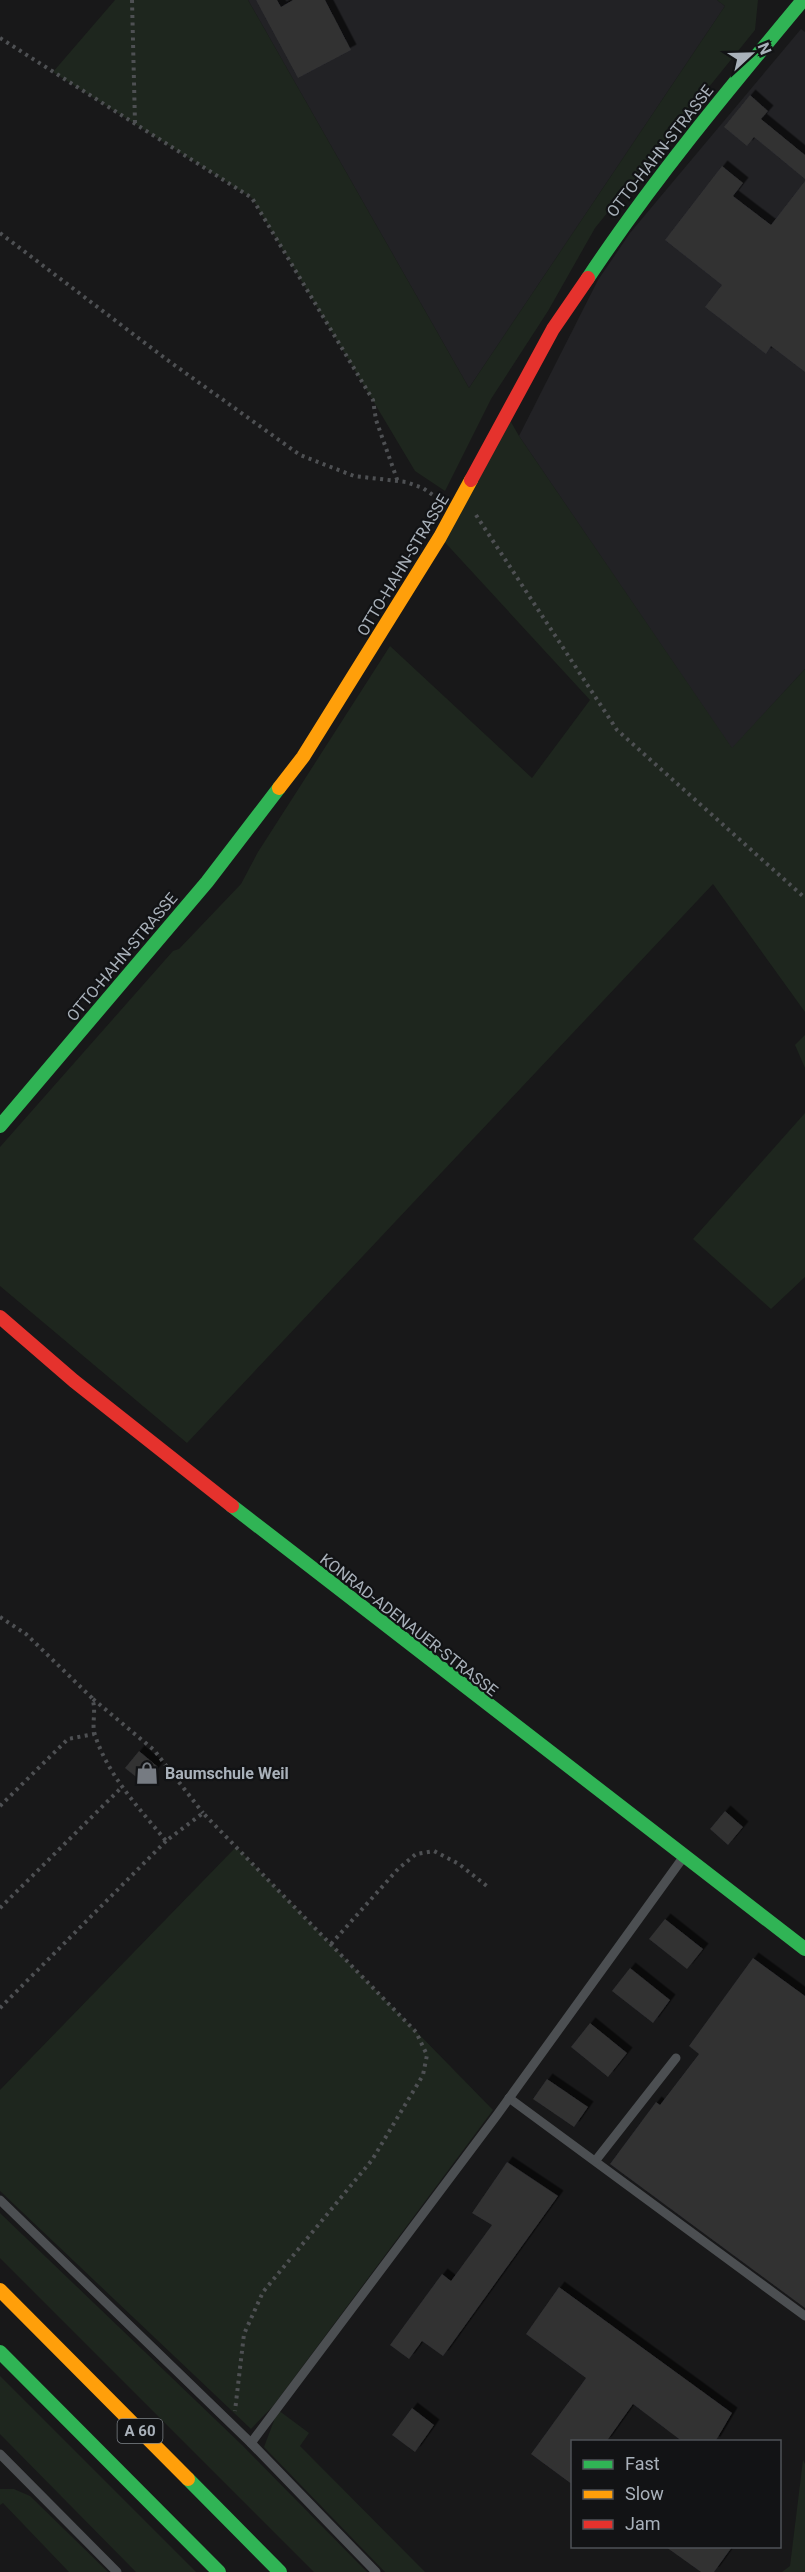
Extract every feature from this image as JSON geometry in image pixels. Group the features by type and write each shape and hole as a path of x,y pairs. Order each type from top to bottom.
{"main road":[{"name":"OTTO-HAHN-STRASSE","path":"0,1126 207,882 303,758 380,637 455,510 553,329 629,216 699,125 803,0"},
{"name":"KONRAD-ADENAUER-STRASSE","path":"0,1317 74,1381 299,1560 805,1949"},
{"name":"A 60","path":"0,2290 280,2572"},
{"name":"A 60","path":"0,2352 219,2572"}],"lane":[{"path":"251,2443 509,2098 683,1857"},
{"path":"596,2160 676,2058"},
{"path":"509,2098 805,2316"},
{"path":"0,2200 251,2443 376,2572"},
{"path":"2,2460 117,2572"}],"path":[{"path":"132,0 135,124"},
{"path":"0,38 252,198 373,400 375,420 398,482"},
{"path":"0,233 166,359 300,455 354,476 423,488 455,510"},
{"path":"463,495 617,730 805,898"},
{"path":"0,1617 26,1634 92,1698 154,1750 202,1813 416,2032 427,2055 423,2075 372,2160 263,2292 244,2334 233,2426"},
{"path":"92,1698 96,1709 94,1734 122,1787 166,1841"},
{"path":"0,1806 69,1739 94,1734"},
{"path":"0,1908 122,1787"},
{"path":"0,2008 166,1841 202,1813"},
{"path":"330,1944 398,1869 416,1854 434,1851 459,1864 488,1887"}],"shaded area":[{"path":"115,0 248,0 469,388 725,6 717,0 758,0 755,30 595,228 548,311 491,399 445,491 415,471 252,198 53,72"},
{"path":"248,0 717,0 725,6 469,388"},
{"path":"801,29 805,32 805,669 732,749 519,436 598,280 630,233"},
{"path":"507,415 519,436 732,748 805,669 805,1012 713,884 187,1443 0,1286 0,1147 173,951 179,949 241,884 258,852 390,646 532,778 590,700 440,537"},
{"path":"805,1035 805,1068 795,1045"},
{"path":"805,1113 805,1277 771,1309 693,1239"},
{"path":"236,1847 493,2110 273,2406 251,2429 0,2191 0,2090"},
{"path":"0,2213 242,2445 367,2572 314,2572 0,2258"},
{"path":"0,2376 196,2572 136,2572 0,2434"},
{"path":"278,2410 309,2433 300,2446 425,2572 385,2572 264,2447"},
{"path":"803,2460 805,2464 805,2572 782,2572 790,2566"},
{"path":"0,2489 14,2489 30,2496 108,2572 69,2572 3,2503 0,2505"}],"building":[{"path":"256,0 277,0 281,7 293,0 325,0 351,50 298,78"},
{"path":"750,95 768,111 761,119 805,155 805,179 754,137 747,146 724,127"},
{"path":"722,166 743,183 733,196 771,225 805,181 805,372 771,346 766,354 705,307 722,285 665,240"},
{"path":"139,1751 158,1767 145,1784 125,1768"},
{"path":"725,1811 743,1827 728,1845 710,1829"},
{"path":"665,1919 703,1949 687,1969 649,1939"},
{"path":"753,1958 805,1996 805,2308 610,2164 656,2102 660,2105 699,2054 689,2046"},
{"path":"630,1968 670,2000 653,2023 612,1991"},
{"path":"590,2023 627,2053 608,2077 571,2047"},
{"path":"547,2079 588,2107 574,2127 533,2099"},
{"path":"507,2162 558,2196 443,2356 422,2341 409,2359 390,2345 442,2274 451,2281 492,2225 472,2213"},
{"path":"559,2287 732,2413 716,2440 680,2440 633,2404 607,2440 571,2440 571,2484 531,2454 586,2378 526,2334"},
{"path":"412,2408 434,2425 415,2452 392,2435"},
{"path":"667,2548 731,2548 714,2572 701,2572"}],"traffic: fast":[{"path":"588,278 665,171 803,0"},
{"path":"0,1126 207,882 279,788"},
{"path":"232,1506 805,1949"},
{"path":"0,2352 219,2572"},
{"path":"188,2479 280,2572"}],"traffic: slow":[{"path":"279,788 303,757 440,537 471,480"},
{"path":"0,2290 188,2479"}],"traffic: jam":[{"path":"471,480 553,329 588,278"},
{"path":"0,1317 74,1381 232,1506"}],"place":[{"name":"Baumschule Weil","path":"147,1773"}]}
